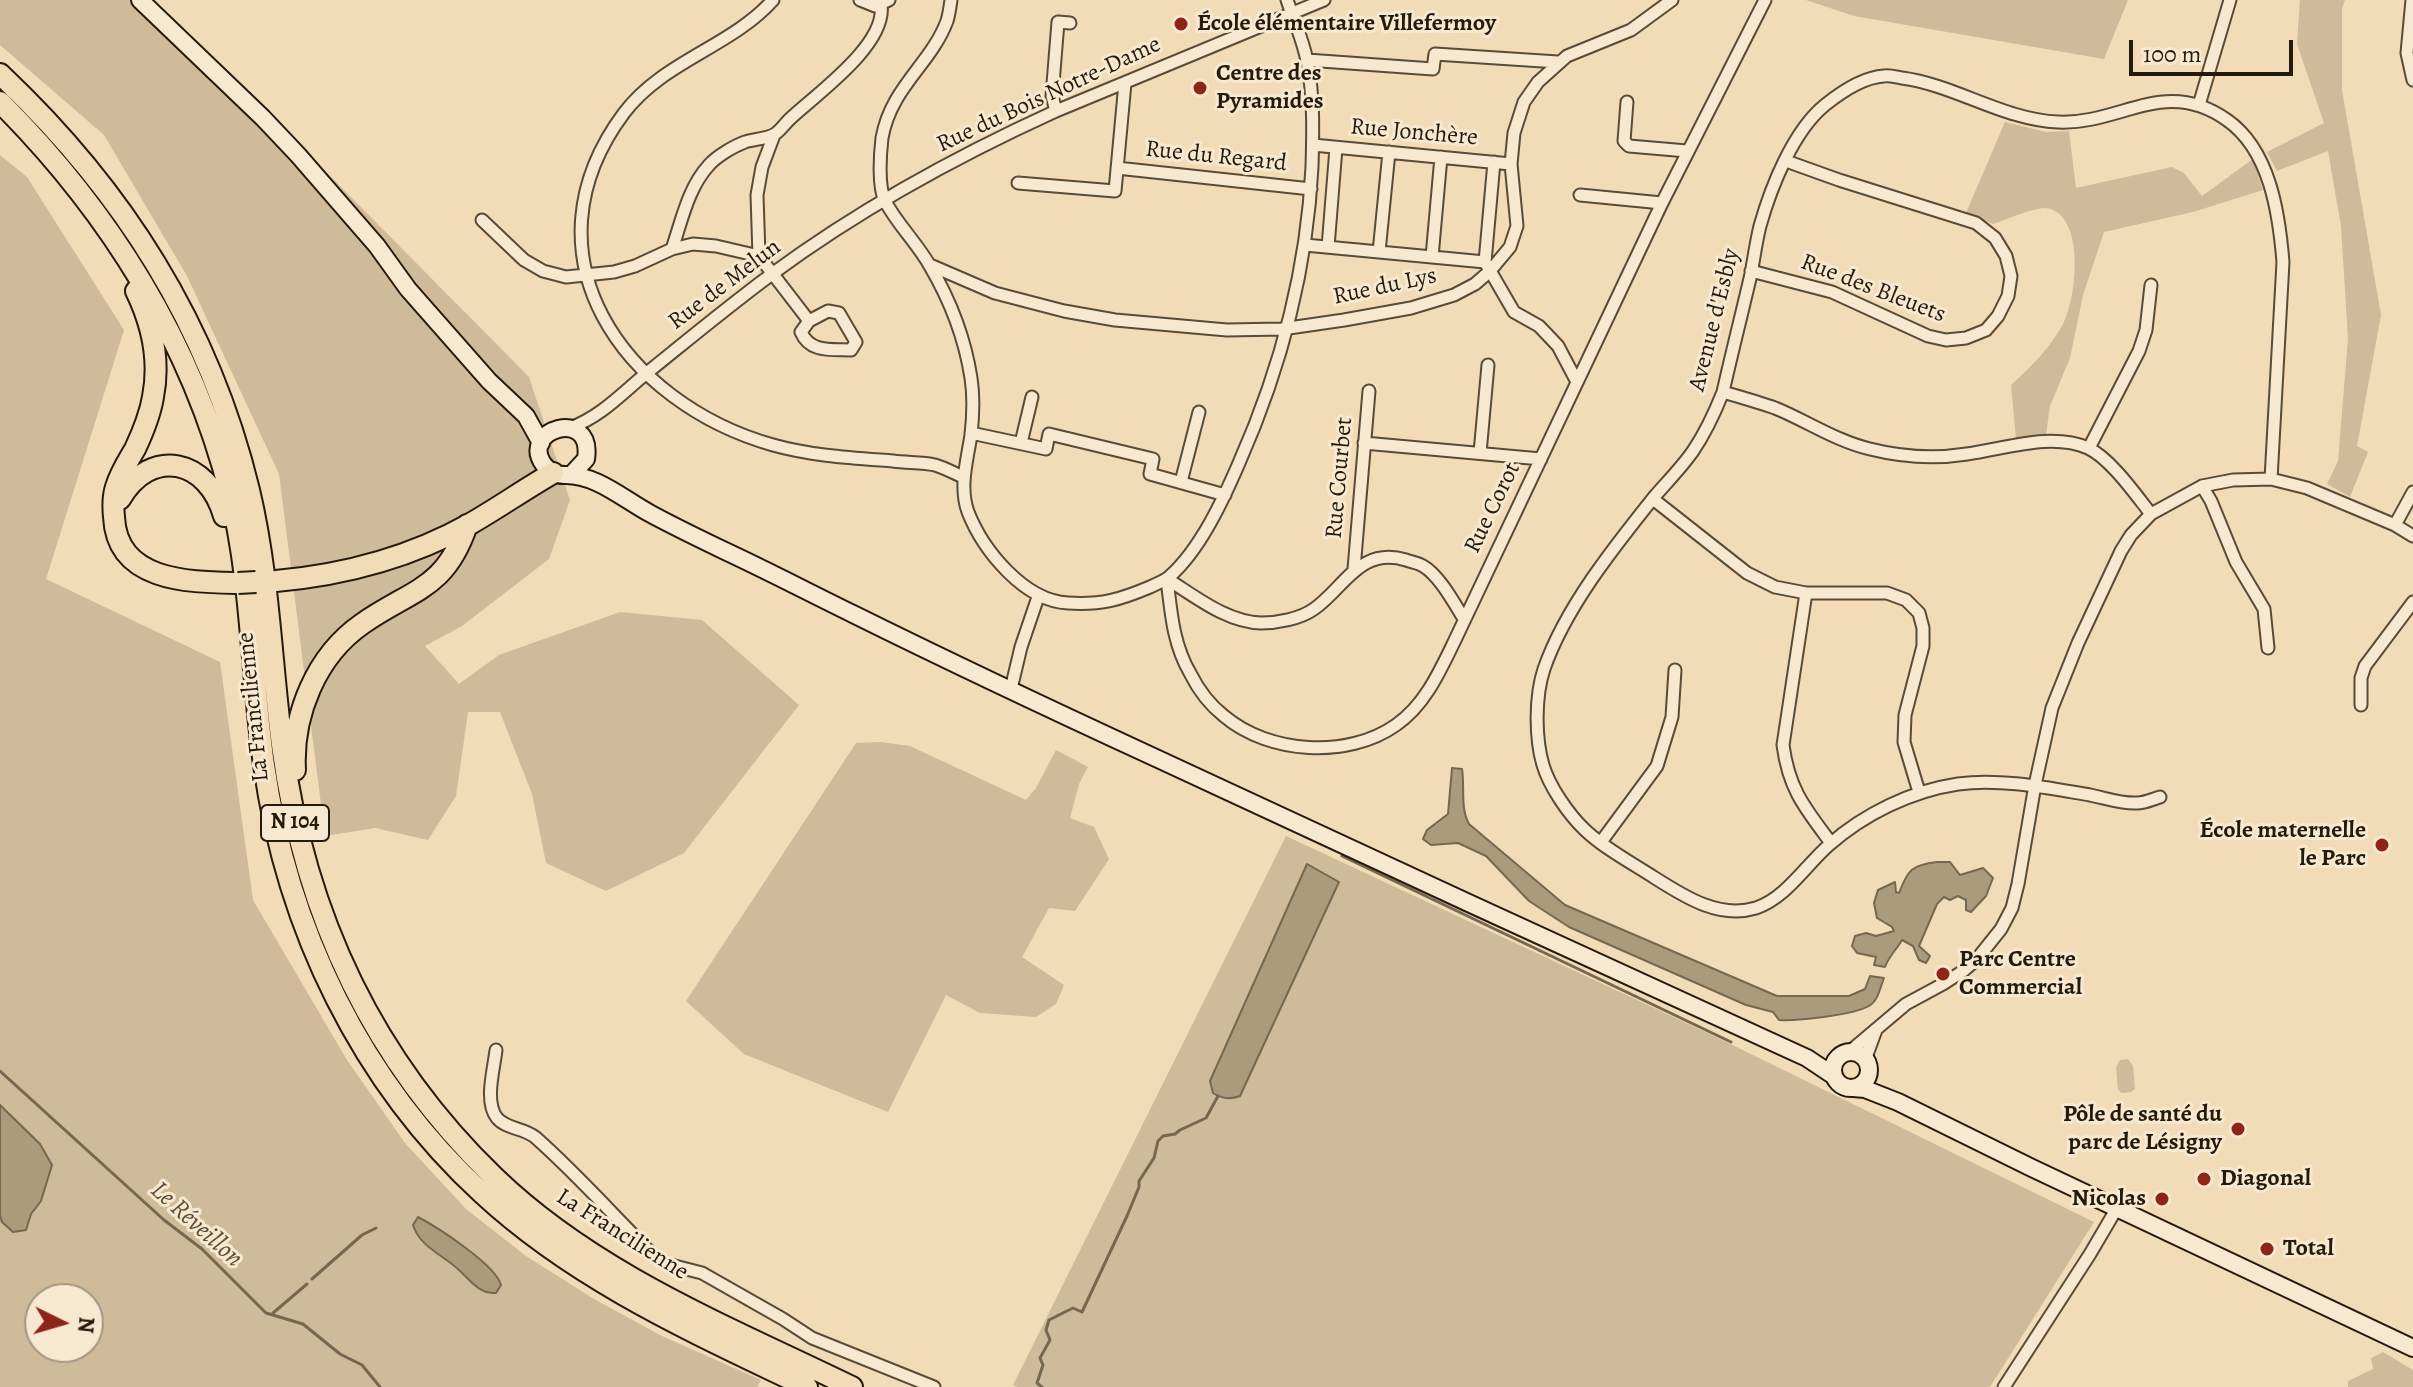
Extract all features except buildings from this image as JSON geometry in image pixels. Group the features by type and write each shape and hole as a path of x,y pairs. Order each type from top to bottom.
{"highway":[{"name":"La Francilienne","path":"0,74 71,146 123,211 169,285 201,348 223,403 248,489 262,555 281,739 292,808 308,875 329,935 385,1046 435,1114 496,1179 566,1235 644,1285 852,1387"},
{"name":"La Francilienne","path":"0,102 55,159 127,259 154,301 182,356 204,410 230,494 246,586 263,760 275,831 306,931 334,995 368,1056 390,1089 451,1162 494,1203 553,1251 634,1302 807,1387"},
{"path":"127,259 130,279 152,335 155,376 152,403 144,430 116,487 114,522 121,547 144,568 167,577 215,582 264,582 304,578 378,562 467,525 528,487 552,462"},
{"path":"114,522 119,500 137,476 166,465 192,471 203,478 217,495 235,560 246,586"},
{"path":"300,837 302,826 296,787 296,742 304,705 320,670 346,636 441,573 452,560 467,525"}],"street":[{"path":"140,0 298,155 377,246 408,289 489,381 526,416 552,462 600,483 619,497 693,536 1011,689 1807,1058 1834,1076 1841,1085 1865,1089 1898,1102 2413,1348"},
{"path":"773,0 741,28 651,84 606,139 583,207 581,244 594,301 610,331 646,374 696,412 731,431 816,454 935,465 963,477"},
{"path":"759,256 757,195 762,167 774,135 832,83 867,45 885,3 869,6 860,0"},
{"path":"951,0 947,21 934,45 892,106 883,136 880,165 883,199 930,265 968,353 974,392 963,477 966,508 981,540 998,561 1038,597 1058,603 1088,604 1111,602 1167,579 1194,547 1225,495 1256,426 1289,328 1305,245 1313,145 1307,60 1287,0"},
{"name":"Rue du Bois Notre-Dame","path":"883,199 1056,111 1324,0"},
{"name":"Rue du Lys","path":"930,265 995,293 1089,316 1227,330 1289,328 1411,308 1454,295 1475,284 1487,266 1510,247 1517,226 1511,164 1514,133 1524,102 1538,82 1558,62 1589,45 1631,30 1672,0"},
{"name":"Rue Corot","path":"1167,579 1175,640 1189,672 1203,695 1223,716 1243,729 1284,743 1311,748 1348,745 1370,739 1397,725 1420,703 1440,671 1687,151 1765,0"},
{"path":"2199,105 2230,0"},
{"path":"2412,0 2407,53 2413,80"},
{"path":"1056,111 1052,96 1058,22 1070,23"},
{"path":"1307,60 1433,69 1435,54 1558,62"},
{"name":"Avenue d'Esbly","path":"2160,797 2138,804 2035,785 1961,783 1919,792 1890,805 1831,843 1769,902 1736,911 1703,905 1683,896 1601,842 1565,807 1543,766 1536,719 1543,671 1588,584 1693,451 1713,417 1723,392 1759,228 1771,191 1802,130 1823,107 1853,86 1883,76 1921,81 2034,120 2061,123 2159,101 2199,105 2227,120 2247,138 2261,165 2280,226 2283,262 2271,479"},
{"name":"Rue du Regard","path":"1018,183 1115,191 1125,83"},
{"path":"1627,102 1624,141 1629,146 1687,151"},
{"path":"672,249 691,192 710,163 742,143 774,135"},
{"name":"Rue Jonchère","path":"1313,145 1511,164"},
{"path":"1328,247 1336,148"},
{"path":"1379,252 1389,152"},
{"path":"1432,257 1441,157"},
{"name":"Rue des Bleuets","path":"1751,271 1832,292 1928,336 1946,340 1966,338 1986,330 1998,316 2008,296 2011,276 2006,256 1995,238 1976,223 1786,161"},
{"path":"1494,162 1487,266 1514,312 1539,326 1558,346 1577,382"},
{"name":"Rue du Regard","path":"1117,168 1311,189"},
{"path":"1580,195 1662,203"},
{"name":"Rue de Melun","path":"562,429 600,414 773,273 883,199"},
{"path":"482,220 511,250 533,266 566,277 614,272 693,244 759,256 809,321"},
{"path":"1305,245 1432,257 1487,266"},
{"path":"2089,448 2139,351 2146,330 2151,285"},
{"path":"828,311 839,313 856,342 851,350 812,347 801,332 809,321 828,311"},
{"path":"1480,453 1488,365"},
{"name":"Rue Courbet","path":"1354,569 1369,391"},
{"path":"1723,392 1776,409 1830,435 1870,449 1898,454 1926,458 2033,442 2059,442 2089,448 2116,471 2151,514"},
{"path":"1021,443 1032,397"},
{"path":"1181,482 1199,412"},
{"name":"Rue de Melun","path":"586,451 600,414"},
{"path":"526,416 580,434 600,483"},
{"path":"552,462 544,437 562,429"},
{"path":"971,433 1046,449 1049,434 1153,459 1150,474 1225,495"},
{"path":"1364,443 1541,459"},
{"path":"552,462 579,470 586,451"},
{"path":"1834,1076 1833,1066 1843,1055 1906,1004 1963,971 2001,929 2012,908 2018,884 2052,708 2121,551 2151,514 2202,486 2233,480 2271,479 2307,488 2395,525 2413,536"},
{"path":"2202,486 2236,562 2264,609 2268,648"},
{"path":"2395,525 2413,492"},
{"path":"1653,499 1747,573 1775,587 1806,593 1887,593 1906,600 1919,613 1923,646 1905,715 1904,742 1919,792"},
{"path":"1167,579 1230,617 1259,623 1289,619 1313,610 1354,569 1374,559 1396,557 1423,566 1443,586 1464,619"},
{"path":"1806,593 1783,745 1786,769 1798,799 1831,843"},
{"path":"1011,689 1038,597"},
{"path":"2361,705 2361,678 2365,666 2413,602"},
{"path":"1601,842 1657,766 1672,717 1675,670"},
{"path":"1853,1088 1864,1083 1877,1027"},
{"path":"496,1050 491,1094 495,1117 531,1134 654,1256 667,1264 702,1273 812,1338 934,1387"},
{"path":"1807,1058 1858,1054 1883,1090 1898,1102"},
{"path":"2004,1387 2117,1208"}],"shaded area":[{"path":"0,0 148,0 248,93 529,377 570,500 549,559 462,626 425,646 459,684 499,655 620,612 702,620 799,705 684,853 606,891 546,863 532,794 500,712 468,712 456,796 428,840 375,828 325,836 279,474 187,276 104,135 0,45"},
{"path":"1806,0 2128,0 2104,59 1854,16"},
{"path":"2300,0 2345,0 2342,8 2342,90 2381,315 2357,446 2368,452 2350,497 2327,484 2338,461 2348,339 2341,226 2328,151 2277,171 2267,152 2324,123 2297,44"},
{"path":"2005,122 2046,132 2069,131 2076,188 2172,167 2184,173 2202,196 2253,159 2263,190 2193,212 2104,232 2083,295 2070,358 2050,406 2046,435 2016,439 2011,385 2052,342 2063,324 2072,296 2075,258 2068,225 2059,214 2046,208 1993,224 1966,213"},
{"path":"0,155 27,177 124,330 46,579 220,662 253,900 347,1060 405,1143 466,1209 526,1256 594,1299 662,1336 761,1380 757,1387 0,1387"},
{"path":"856,743 910,746 1026,800 1036,788 1056,750 1088,767 1079,784 1070,818 1094,827 1109,859 1075,911 1049,908 1022,957 1064,985 1056,1004 1036,1017 980,1013 946,995 888,1112 744,1054 686,1001"},
{"path":"1452,768 1462,769 1464,805 1469,824 1565,905 1777,996 1849,996 1865,989 1870,976 1884,978 1877,998 1869,1006 1851,1012 1779,1020 1773,1012 1746,1005 1569,927 1529,901 1486,856 1458,843 1431,845 1423,839 1427,830 1448,814"},
{"path":"1286,836 1712,1035 2094,1222 1990,1387 1017,1387 1013,1385"},
{"path":"1937,862 1950,862 1960,875 1983,868 1993,878 1986,896 1971,912 1966,910 1966,900 1958,896 1950,900 1944,897 1937,904 1919,946 1930,956 1926,963 1919,960 1913,946 1902,940 1885,967 1874,965 1876,957 1857,953 1852,946 1855,936 1866,933 1876,936 1894,931 1877,918 1874,903 1878,890 1895,882 1896,892 1899,893 1912,870"},
{"path":"1307,864 1339,882 1240,1096 1220,1097 1213,1093 1210,1081"},
{"path":"2128,1059 2133,1066 2135,1089 2122,1093 2118,1090 2116,1067 2120,1060"},
{"path":"0,1105 40,1144 52,1165 41,1201 31,1214 26,1230 13,1232 0,1216"},
{"path":"418,1217 489,1267 501,1285 496,1293 480,1289 426,1245 413,1225"},
{"path":"2383,1352 2413,1370 2413,1387 2348,1387 2348,1381 2373,1369 2371,1358"}],"waterway":[{"path":"1342,856 1731,1042"},
{"name":"Le Réveillon","path":"0,1071 164,1220 202,1249 266,1313 303,1324 340,1354 362,1365 380,1387"},
{"path":"1042,1387 1037,1383 1043,1365 1040,1358 1050,1340 1046,1330 1049,1320 1073,1308 1082,1312 1127,1216 1139,1181 1154,1158 1158,1141 1206,1118 1218,1096"},
{"path":"312,1279 362,1235 376,1228"},
{"path":"273,1313 307,1284"}],"place":[{"name":"École élémentaire Villefermoy","path":"1181,24"},
{"name":"Centre des Pyramides","path":"1200,88"},
{"name":"École maternelle le Parc","path":"2382,845"},
{"name":"Parc Centre Commercial","path":"1943,974"},
{"name":"Pôle de santé du parc de Lésigny","path":"2238,1129"},
{"name":"Diagonal","path":"2204,1179"},
{"name":"Nicolas","path":"2162,1199"},
{"name":"Total","path":"2267,1249"}]}
